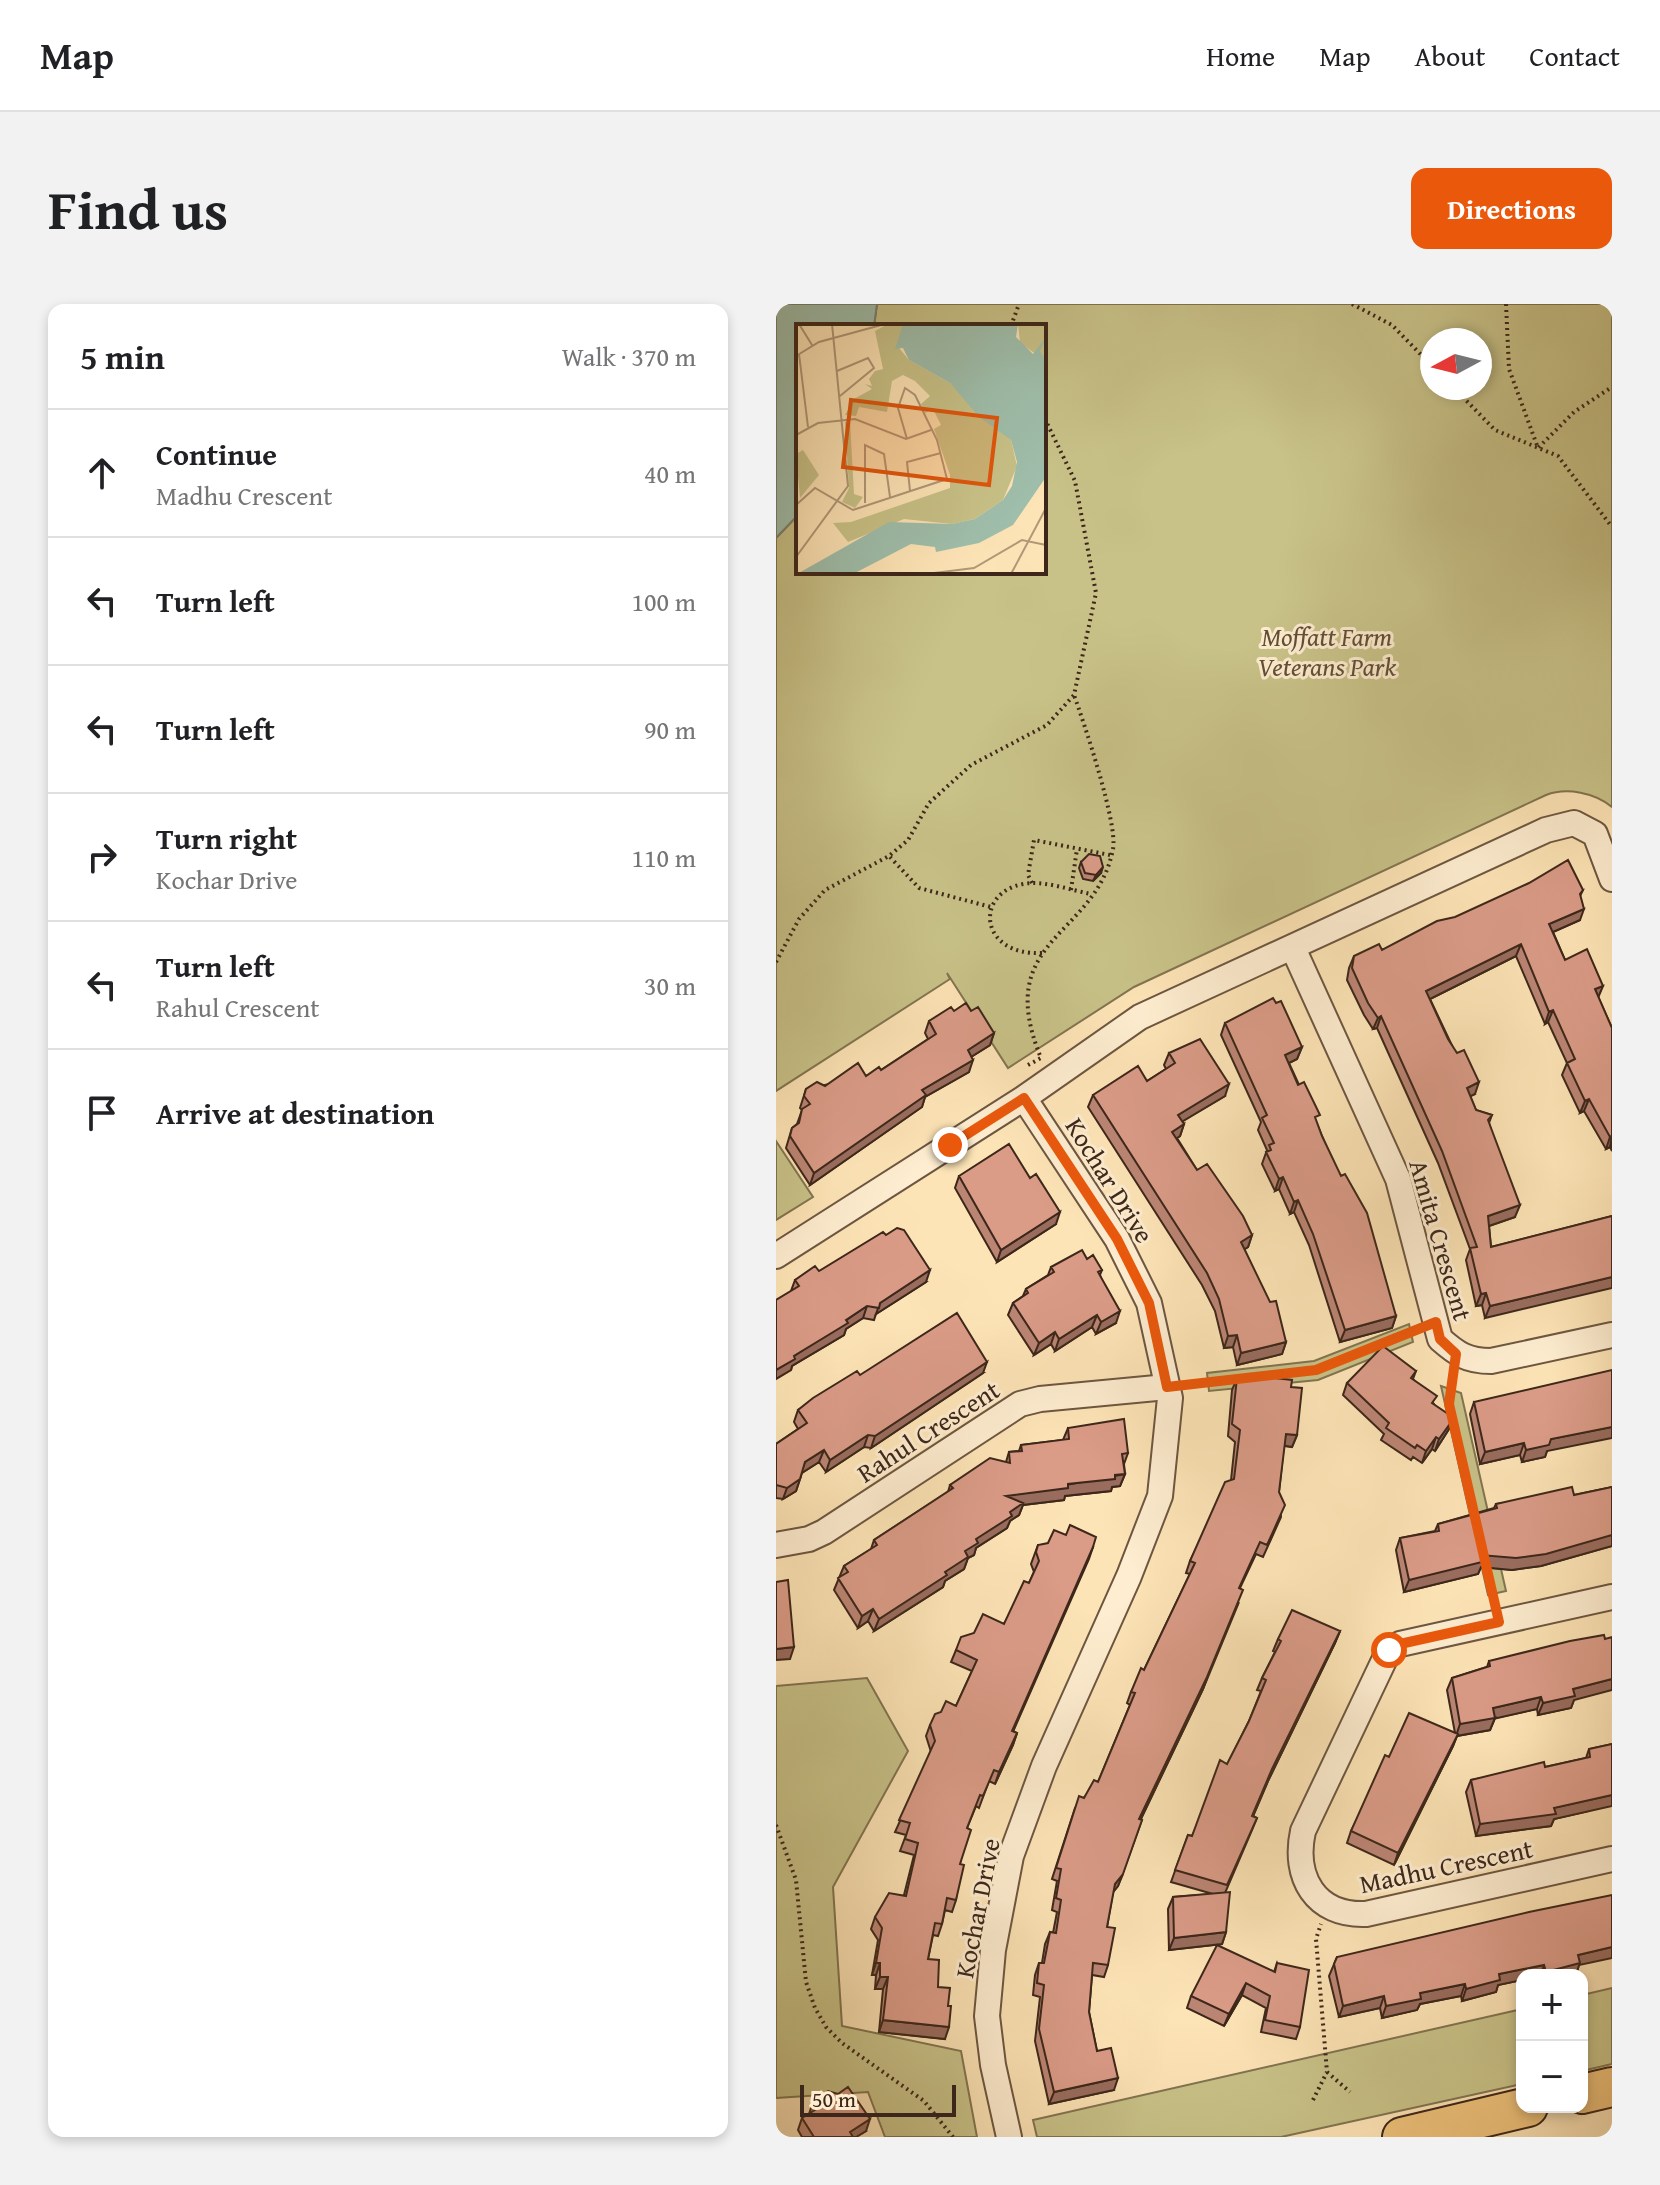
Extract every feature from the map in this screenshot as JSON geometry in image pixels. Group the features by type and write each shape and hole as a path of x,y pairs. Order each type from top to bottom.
{"main road":[{"path":"1588,2093 1612,2087"},
{"path":"1402,2137 1516,2110"}],"street":[{"path":"776,1256 1024,1098 1140,1017 1546,830 1574,823 1595,834 1612,879"},
{"name":"Amita Crescent","path":"1293,948 1398,1179 1440,1339 1456,1354 1472,1361 1491,1361 1612,1335"},
{"name":"Kochar Drive","path":"1009,2137 993,2065 987,2016 993,1950 1011,1856 1044,1766 1129,1576 1160,1496 1170,1398 1149,1303 1117,1239 1024,1098"},
{"name":"Rahul Crescent","path":"776,1545 809,1539 824,1532 1020,1404 1040,1399 1167,1387"},
{"name":"Madhu Crescent","path":"1612,1597 1400,1644 1389,1650 1303,1831 1299,1849 1309,1889 1326,1906 1346,1915 1366,1914 1612,1859"}],"path":[{"path":"1012,324 1019,304"},
{"path":"1352,304 1392,325 1420,354"},
{"path":"1506,304 1509,369 1538,448"},
{"path":"1538,448 1574,412 1612,387"},
{"path":"1466,400 1495,430 1558,456 1612,527"},
{"path":"776,962 799,919 825,890 889,856 908,840 929,803 971,765 1047,725 1074,695 1096,593 1075,481 1046,421"},
{"path":"1028,1065 1041,1058 1028,1025 1026,994 1042,953 1106,876 1114,844 1089,738 1074,695"},
{"path":"1032,883 1028,875 1034,840 1111,855"},
{"path":"1071,890 1077,849"},
{"path":"889,856 919,888 991,907"},
{"path":"1042,953 1019,954 1001,945 991,925 991,907 1004,891 1032,883 1091,894"},
{"path":"1257,1378 1316,1370 1436,1322"},
{"path":"1456,1354 1449,1404 1478,1529"},
{"path":"1167,1387 1242,1380"},
{"path":"1485,1560 1499,1622"},
{"path":"776,1825 796,1880 802,1914 806,1982 815,2008 826,2027 842,2043 924,2101 953,2137"},
{"path":"1313,2100 1327,2072 1316,1939 1326,1906"},
{"path":"1327,2072 1350,2092"}],"green space":[{"name":"Moffatt Farm Veterans Park","path":"877,304 1612,304 1612,807 1580,793 1546,795 1134,987 1008,1068 947,973 950,979 776,1091 776,538 796,517 796,574 1046,574 1046,324 874,324"},
{"path":"776,1141 813,1197 776,1220"},
{"path":"1409,1324 1413,1342 1318,1380 1209,1391 1207,1373 1314,1361"},
{"path":"1441,1386 1461,1393 1506,1591 1488,1595"},
{"path":"867,1678 908,1751 833,1887 842,2026 961,2051 977,2137 885,2137 868,2092 776,2098 776,1686"},
{"path":"1612,1988 1612,2064 1588,2070 1588,2041 1588,1994"},
{"path":"1516,2010 1516,2085 1281,2137 1037,2137 1033,2120"}],"shaded area":[{"path":"776,304 877,304 874,324 796,324 796,517 776,538"}],"building":[{"path":"1089,854 1100,856 1103,867 1096,875 1085,873 1081,862"},
{"path":"1568,860 1583,890 1580,894 1584,909 1549,924 1565,960 1587,949 1603,986 1595,989 1612,1028 1612,1136 1589,1099 1585,1101 1567,1063 1575,1059 1553,1010 1549,1012 1521,944 1426,991 1448,1039 1457,1053 1464,1050 1479,1082 1467,1088 1476,1110 1492,1115 1488,1120 1520,1205 1488,1216 1491,1247 1612,1216 1612,1277 1490,1306 1486,1293 1481,1294 1470,1248 1477,1247 1442,1151 1381,1016 1378,1018 1368,1003 1352,968 1354,956 1379,944 1382,950 1437,921 1455,917 1529,883"},
{"path":"1273,998 1276,1003 1281,1001 1302,1047 1285,1055 1298,1085 1304,1082 1320,1115 1315,1117 1322,1136 1341,1176 1345,1174 1367,1213 1396,1316 1345,1330 1313,1234 1298,1200 1294,1202 1283,1177 1279,1179 1266,1152 1271,1150 1269,1145 1274,1143 1262,1118 1267,1115 1225,1023"},
{"path":"966,1003 971,1011 978,1007 994,1033 968,1050 973,1060 922,1090 926,1095 814,1173 790,1136 792,1128 799,1123 802,1109 810,1104 804,1096 806,1089 817,1082 825,1086 858,1063 866,1076 879,1067 881,1070 936,1034 929,1021 951,1007 954,1011"},
{"path":"1200,1039 1229,1084 1178,1115 1184,1124 1172,1132 1197,1170 1207,1164 1243,1216 1252,1235 1241,1242 1270,1302 1276,1301 1286,1342 1241,1353 1237,1335 1228,1336 1219,1299 1207,1273 1093,1095 1138,1066 1147,1081 1175,1063 1169,1053"},
{"path":"1009,1144 1030,1178 1036,1174 1060,1212 1001,1250 959,1176"},
{"path":"897,1228 904,1230 930,1270 880,1303 879,1308 867,1306 846,1320 848,1323 776,1370 776,1300 799,1286 795,1280 815,1266 819,1271 883,1232 886,1235"},
{"path":"1082,1250 1087,1259 1093,1255 1102,1270 1098,1272 1120,1311 1101,1322 1097,1315 1059,1339 1055,1332 1039,1343 1013,1303 1028,1293 1026,1289 1054,1272 1051,1267"},
{"path":"957,1313 987,1362 875,1436 868,1435 830,1460 824,1450 805,1462 800,1479 787,1488 776,1485 776,1444 807,1423 798,1410 857,1371 860,1375"},
{"path":"1383,1346 1416,1371 1411,1378 1437,1396 1432,1403 1454,1418 1426,1451 1417,1445 1415,1448 1386,1428 1389,1423 1347,1383"},
{"path":"1612,1370 1612,1427 1551,1439 1549,1445 1526,1450 1524,1443 1485,1452 1474,1402"},
{"path":"1246,1375 1292,1380 1291,1387 1302,1388 1297,1435 1286,1434 1279,1492 1285,1505 1267,1545 1260,1542 1239,1588 1243,1590 1207,1677 1139,1819 1142,1820 1123,1874 1115,1884 1107,1927 1115,1928 1108,1965 1093,1963 1089,2012 1097,2051 1111,2048 1118,2078 1054,2092 1039,2029 1044,1985 1037,1983 1039,1963 1044,1963 1050,1932 1056,1933 1061,1900 1056,1898 1061,1869 1056,1868 1079,1796 1084,1798 1094,1780 1098,1782 1135,1693 1131,1692 1141,1668 1144,1670 1195,1563 1190,1561 1225,1482 1234,1479 1240,1430 1232,1424 1237,1378 1247,1379"},
{"path":"1124,1419 1128,1453 1122,1454 1125,1474 1115,1475 1115,1479 1068,1484 1068,1488 1006,1496 1023,1503 1010,1512 1012,1516 976,1539 978,1543 965,1551 968,1557 945,1572 947,1575 879,1619 873,1609 862,1616 838,1578 848,1572 844,1566 877,1545 874,1540 953,1488 950,1485 990,1458 1010,1463 1009,1452 1022,1451 1021,1445 1069,1439 1068,1428"},
{"path":"1572,1487 1574,1495 1612,1487 1612,1535 1546,1554 1516,1558 1481,1555 1482,1562 1409,1580 1400,1538 1439,1531 1438,1524 1497,1508 1496,1504"},
{"path":"1070,1525 1096,1537 1093,1547 1012,1731 1017,1733 999,1772 994,1770 983,1796 980,1795 967,1828 971,1830 960,1864 964,1865 956,1900 947,1898 942,1924 935,1923 928,1959 939,1960 938,1987 950,1988 949,2027 883,2020 888,1977 880,1977 880,1963 876,1963 882,1928 875,1917 889,1893 906,1896 918,1843 905,1839 910,1823 899,1820 935,1741 930,1725 935,1714 941,1712 946,1701 956,1706 977,1660 956,1650 961,1637 974,1633 983,1614 1004,1624 1024,1581 1029,1583 1039,1561 1036,1552 1038,1545 1048,1543 1054,1530 1066,1535"},
{"path":"788,1580 794,1647 776,1649 776,1582"},
{"path":"1292,1610 1340,1631 1272,1769 1252,1816 1257,1818 1227,1885 1175,1870 1188,1835 1192,1836 1220,1760 1227,1764 1249,1721 1266,1680 1262,1678 1281,1641 1278,1639"},
{"path":"1604,1635 1605,1639 1612,1637 1612,1679 1573,1689 1575,1696 1543,1703 1541,1697 1493,1708 1495,1718 1460,1724 1452,1678 1490,1666 1489,1661"},
{"path":"1409,1713 1458,1734 1398,1853 1351,1831 1385,1755 1389,1757"},
{"path":"1612,1744 1612,1795 1554,1808 1556,1814 1480,1824 1471,1780 1544,1762 1545,1767 1590,1757 1589,1749"},
{"path":"1230,1892 1226,1932 1174,1938 1173,1897"},
{"path":"1612,1895 1612,1947 1578,1955 1580,1963 1557,1969 1545,1969 1544,1965 1516,1969 1499,1974 1500,1980 1466,1989 1465,1984 1420,1993 1421,1999 1386,2006 1384,1996 1343,2006 1334,1964 1337,1957"},
{"path":"1217,1945 1275,1972 1277,1963 1309,1970 1300,2027 1265,2020 1270,1996 1246,1983 1229,2014 1191,1996"},
{"path":"848,2087 870,2119 850,2132 853,2137 814,2137 802,2118 818,2108 813,2102 828,2091 838,2094"}],"route":[{"path":"950,1145 1024,1098 1117,1239 1149,1303 1167,1387 1197,1386 1316,1370 1436,1322 1440,1339 1456,1354 1449,1404 1499,1622 1400,1644 1389,1650"}]}
